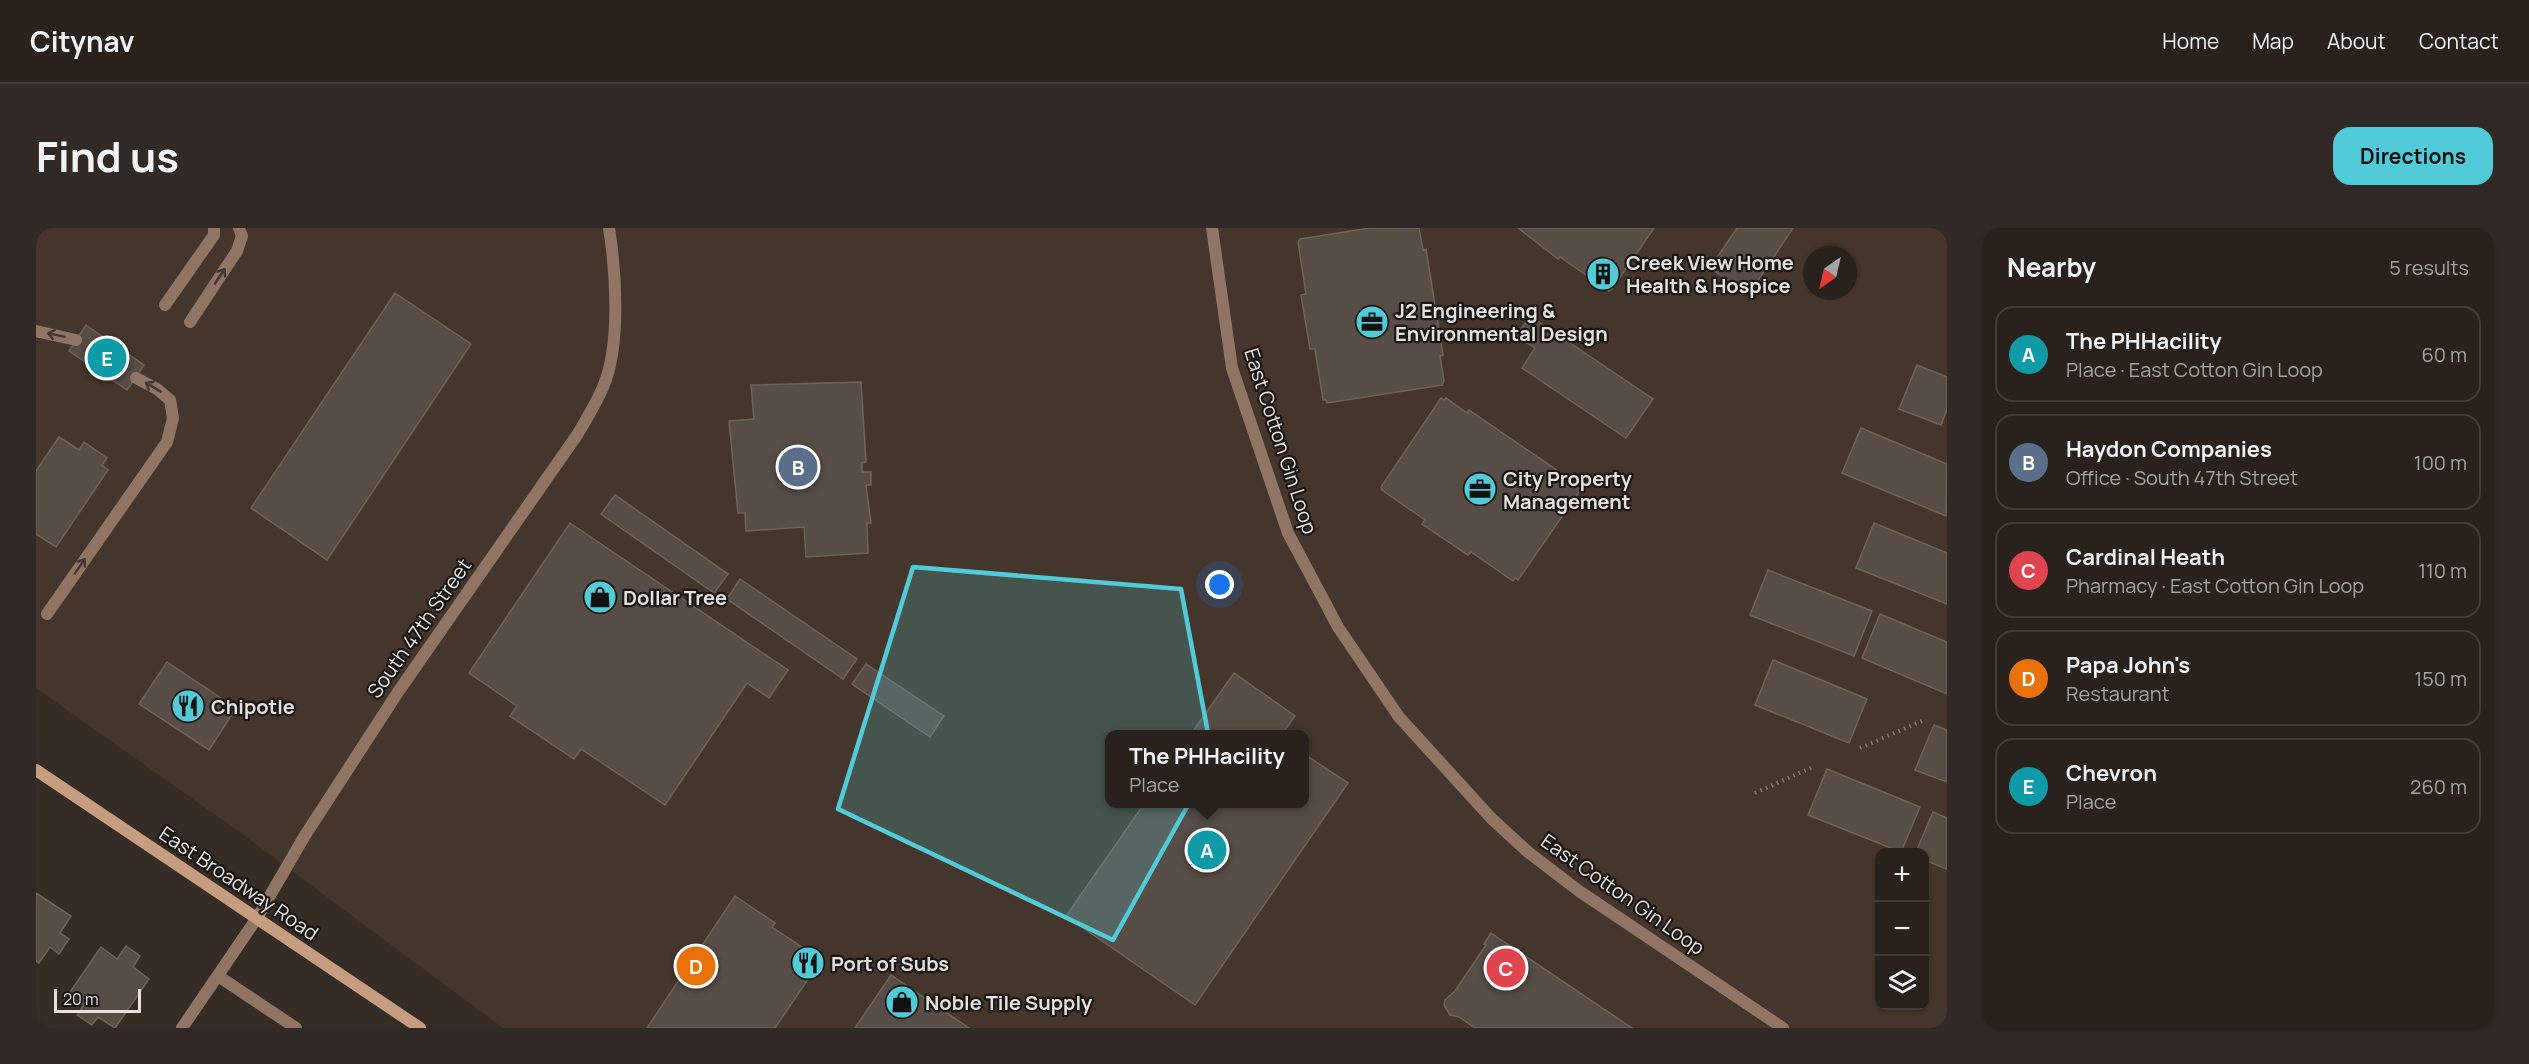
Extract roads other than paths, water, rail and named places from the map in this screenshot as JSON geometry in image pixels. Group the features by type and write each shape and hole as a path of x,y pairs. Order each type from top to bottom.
{"main road":[{"name":"East Broadway Road","path":"36,770 420,1028"}],"street":[{"path":"165,305 214,235 214,228"},
{"path":"190,322 237,251 242,236 239,228"},
{"name":"South 47th Street","path":"182,1028 257,918 304,837 398,692 577,435 604,386 611,362 615,332 612,245 609,228"},
{"name":"East Cotton Gin Loop","path":"1212,228 1232,368 1288,533 1338,627 1400,717 1491,818 1528,852 1579,891 1783,1028"},
{"path":"36,331 76,340"},
{"path":"47,614 167,442 173,418 170,400 157,389 136,378"},
{"path":"218,976 296,1028"}],"place":[{"name":"Creek View Home Health & Hospice","path":"1603,274"},
{"name":"J2 Engineering & Environmental Design","path":"1372,322"},
{"name":"Chevron","path":"107,358"},
{"name":"Haydon Companies","path":"798,467"},
{"name":"City Property Management","path":"1480,489"},
{"name":"Dollar Tree","path":"600,597"},
{"name":"Chipotle","path":"188,706"},
{"name":"The PHHacility","path":"1207,850"},
{"name":"Port of Subs","path":"808,963"},
{"name":"Papa John's","path":"696,966"},
{"name":"Cardinal Heath","path":"1506,968"},
{"name":"Noble Tile Supply","path":"902,1002"}]}
